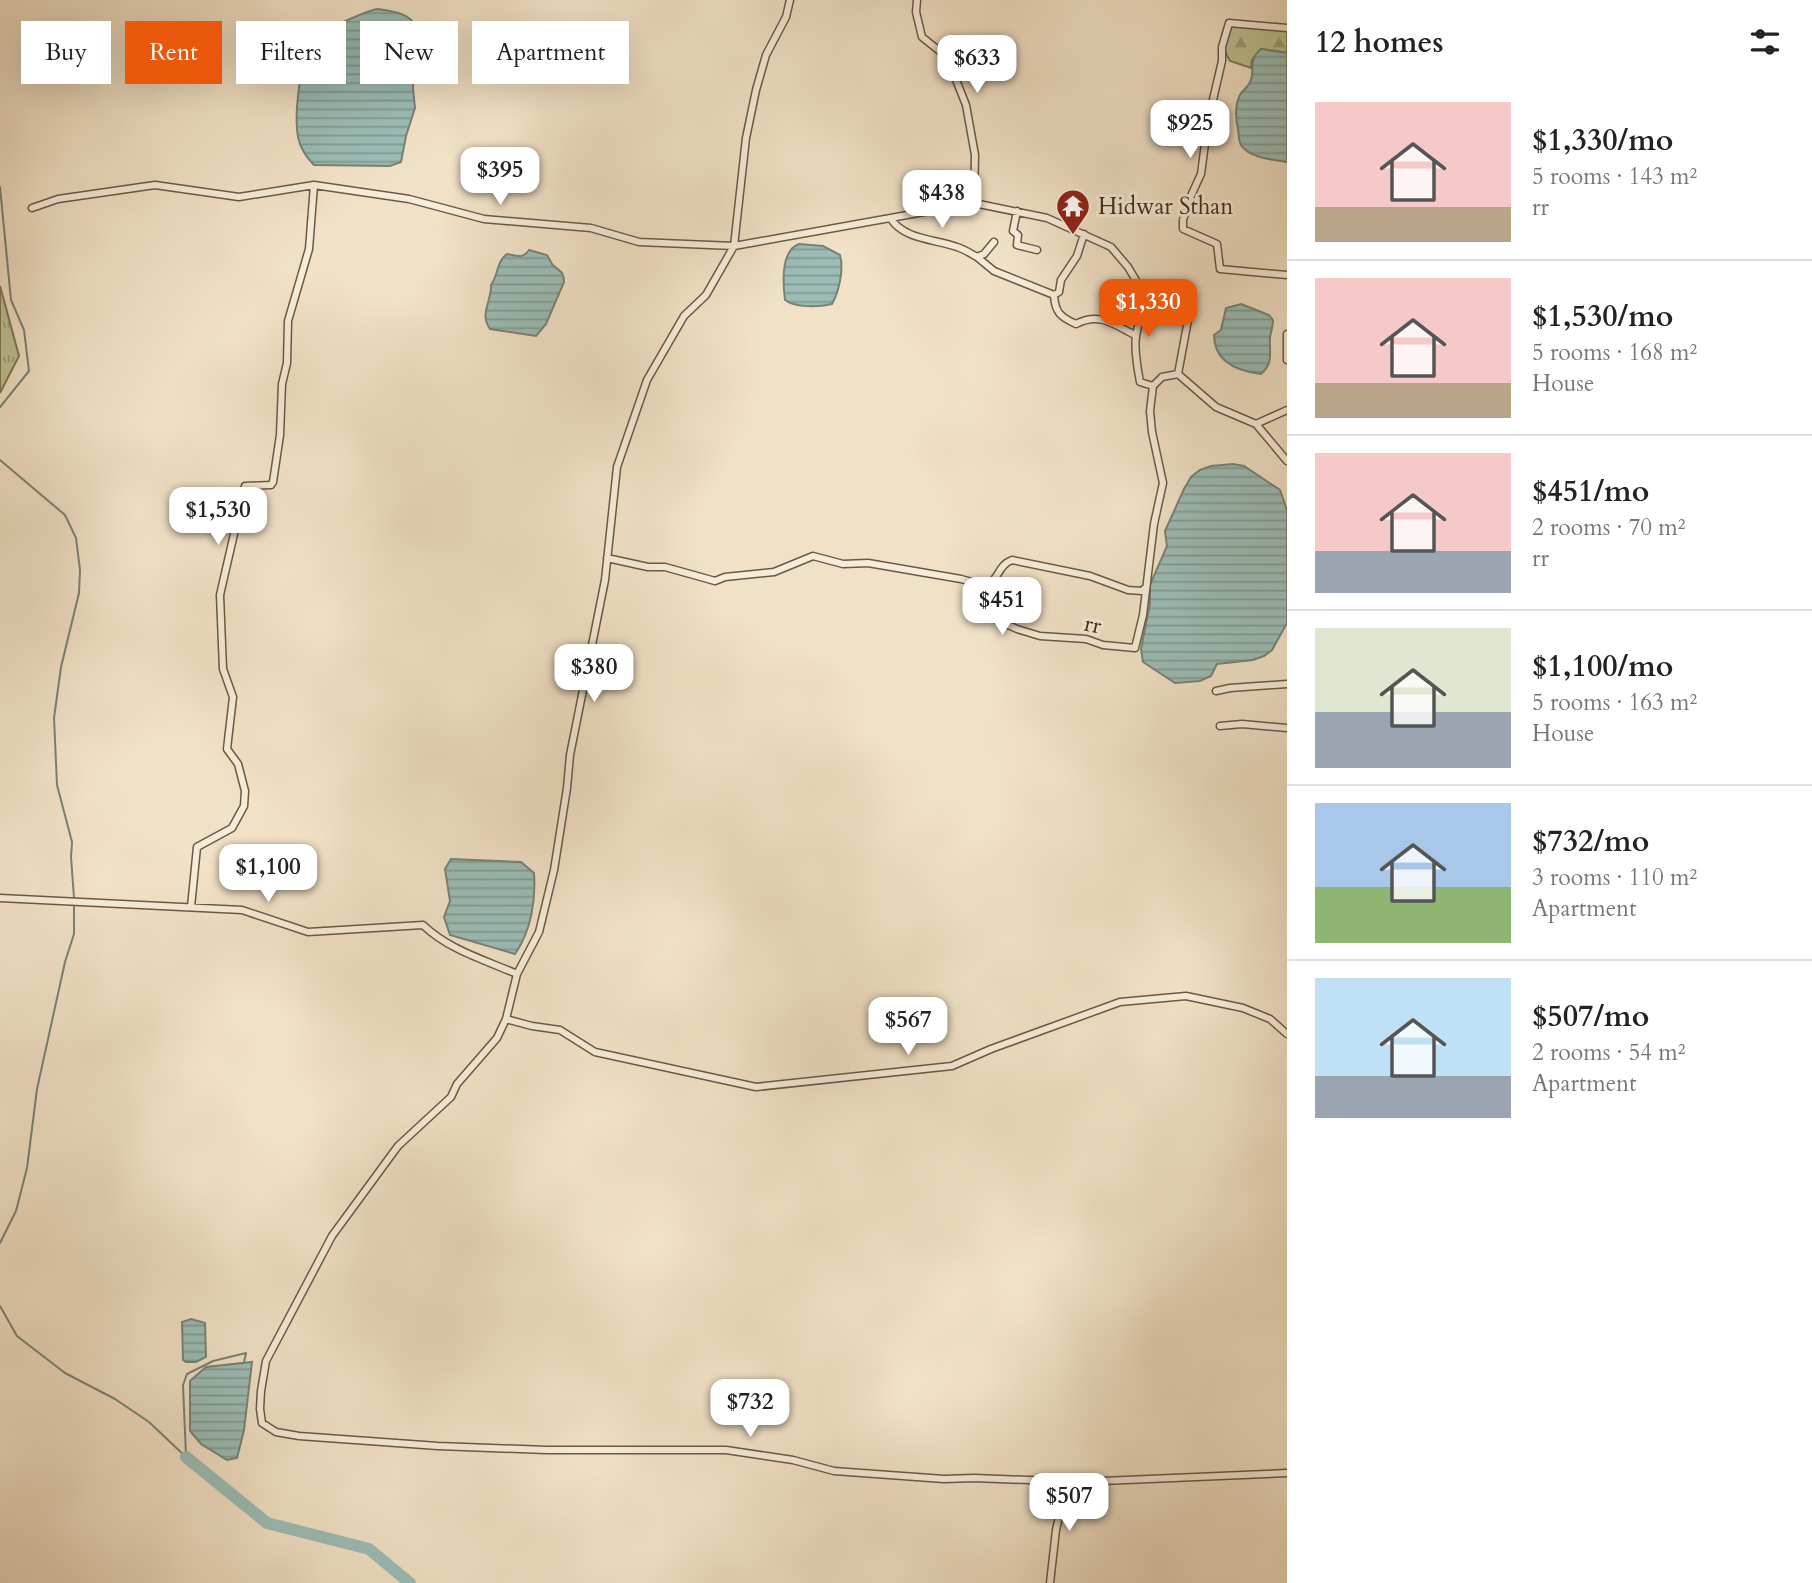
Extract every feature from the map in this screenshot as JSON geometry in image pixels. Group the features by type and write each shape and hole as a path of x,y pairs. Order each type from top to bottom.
{"street":[{"path":"790,0 786,17 766,55 756,90 746,138 734,246 706,295 684,316 647,380 617,467 605,580 570,755 554,870 539,932 517,974 506,1018 497,1038 457,1084 451,1097 398,1146 332,1236 266,1361 260,1409 264,1426 276,1432 299,1436 388,1443 547,1450 726,1450 793,1460 834,1471 944,1479 1067,1481 1287,1473"},
{"path":"916,0 922,37 947,57 966,105 975,155 974,203"},
{"path":"1287,28 1229,23 1208,121 1201,174 1183,220 1183,229 1217,244 1220,269 1287,275"},
{"path":"32,208 58,199 155,184 239,197 314,185 409,199 484,219 591,228 639,242 734,246 974,203 1047,218 1111,247 1128,267 1147,299 1171,307 1188,320 1178,374"},
{"path":"191,908 197,847 232,828 245,800 238,764 227,749 233,697 223,669 220,595 245,486 271,485 274,482 280,435 282,384 287,363 288,321 309,249 314,185"},
{"path":"1017,211 1013,231 1018,235 1017,245 1037,250"},
{"path":"891,219 896,226 910,234 958,247 977,257 994,271 1054,295"},
{"path":"1054,295 1059,292 1061,280 1077,256 1084,234"},
{"path":"977,257 984,254 994,242"},
{"path":"1054,295 1055,309 1065,319 1076,324 1089,318 1098,318 1135,335"},
{"path":"1147,299 1135,335 1135,357 1140,382 1153,386 1162,377 1178,374"},
{"path":"1287,334 1287,360"},
{"path":"1178,374 1216,407 1256,424 1287,461"},
{"name":"rr","path":"980,588 988,616 1017,629 1040,636 1086,639 1103,645 1135,648 1143,615 1154,524 1163,483 1152,432 1150,411 1153,386"},
{"path":"1256,424 1287,410"},
{"path":"607,558 648,567 665,567 715,581 725,577 774,572 813,556 843,564 868,563 973,581 979,584 980,588 993,582 1006,562 1012,560 1090,576 1128,590 1142,591 1145,588"},
{"path":"1216,691 1287,684"},
{"path":"1220,726 1242,724 1287,728"},
{"path":"0,898 242,910 308,932 423,925 434,936 455,948 517,974"},
{"path":"506,1018 532,1026 560,1030 594,1052 756,1087 952,1066 1120,1002 1186,996 1242,1007 1270,1019 1287,1034"},
{"path":"1050,1583 1056,1530 1067,1481"}],"green space":[{"path":"1232,22 1287,29 1287,53 1261,49 1252,60 1251,68 1230,61 1223,48"},
{"path":"0,286 19,356 0,393"}],"water":[{"path":"378,9 405,15 412,21 360,21 360,84 413,84 415,108 401,162 390,166 314,165 306,156 298,137 300,84 346,84 346,21"},
{"path":"1261,49 1287,53 1287,162 1256,156 1245,149 1239,140 1237,104 1240,95 1248,86 1254,58"},
{"path":"799,244 823,246 840,255 840,280 832,304 801,306 785,300 786,261 789,253"},
{"path":"529,250 547,255 564,278 546,324 536,336 490,329 486,313 491,285 501,261 507,254 522,256"},
{"path":"1241,304 1269,315 1273,320 1269,362 1261,374 1228,363 1215,344 1214,335 1221,330 1226,308"},
{"path":"1211,466 1244,466 1280,490 1287,510 1287,623 1272,650 1264,656 1217,664 1211,676 1200,681 1175,683 1143,662 1141,649 1150,604 1150,585 1167,546 1165,531 1191,477"},
{"path":"451,859 521,862 534,873 531,915 515,954 450,935 444,917 450,901 445,869"},
{"path":"191,1319 205,1323 206,1357 196,1362 186,1362 183,1360 182,1322"},
{"path":"252,1362 244,1430 237,1458 227,1460 201,1444 190,1431 190,1381 206,1367"}],"waterway":[{"path":"0,187 11,300 24,330 29,371 0,407"},
{"path":"0,460 65,515 76,538 80,570 79,593 61,667 54,718 57,785 72,842 74,898"},
{"path":"0,1243 16,1211 27,1168 37,1089 65,962 74,934 74,904"},
{"path":"0,1306 17,1336 65,1373 115,1399 149,1422 186,1457"},
{"path":"186,1456 183,1385 187,1374 213,1361 246,1353 244,1362"},
{"path":"186,1457 267,1523 369,1549 410,1583"}],"place":[{"name":"Hidwar Sthan","path":"1073,236"}]}
